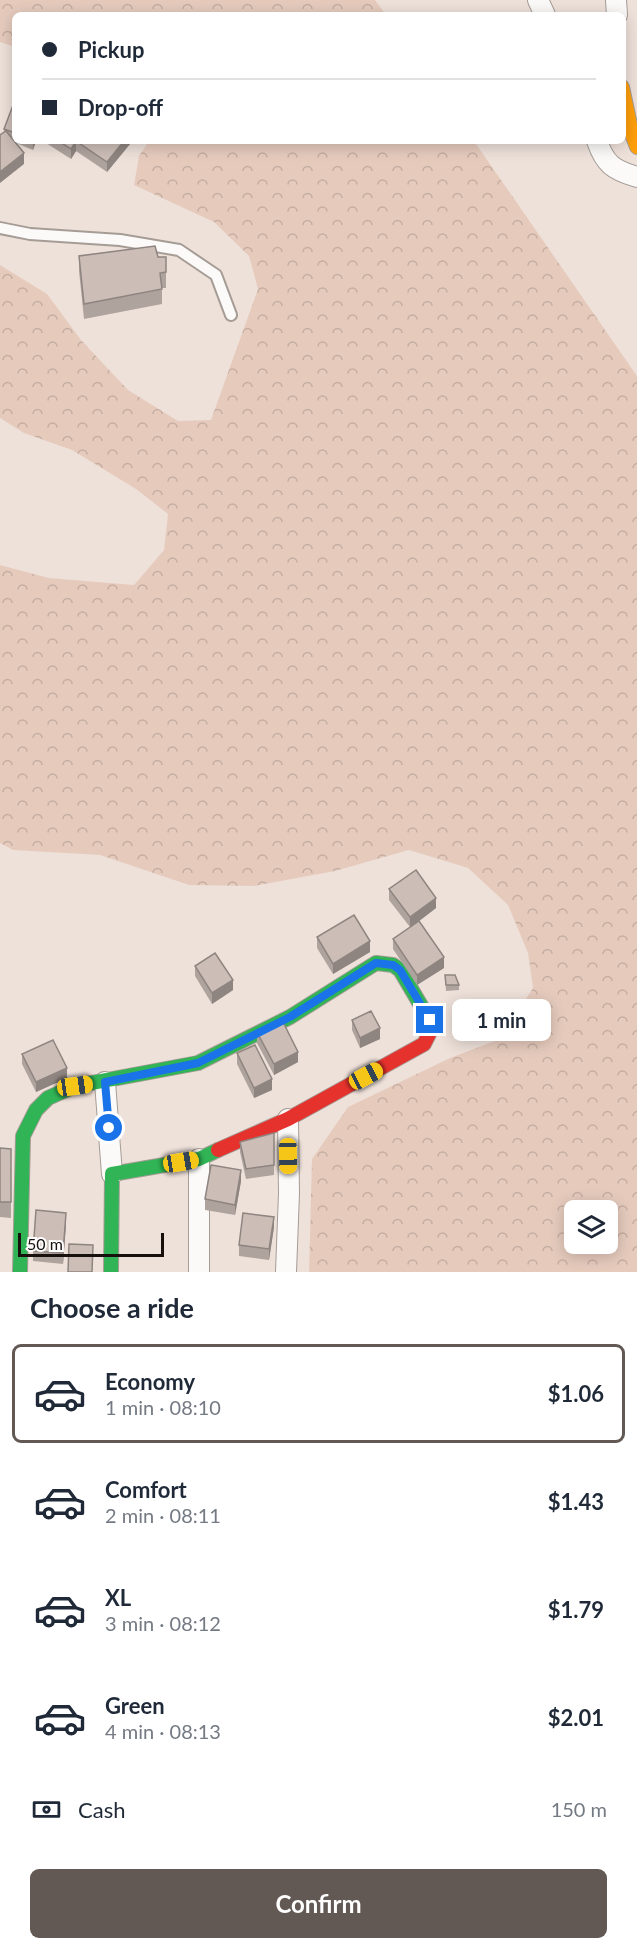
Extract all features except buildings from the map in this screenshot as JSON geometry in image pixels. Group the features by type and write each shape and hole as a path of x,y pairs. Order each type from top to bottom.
{"street":[{"path":"626,106 637,147"},
{"path":"598,144 603,157 614,169 637,177"},
{"path":"20,1272 23,1136 29,1118 42,1102 75,1086 198,1063 290,1017 376,963 393,965 400,970 430,1020 432,1028 424,1044 288,1119 199,1159 112,1174"},
{"path":"105,1082 112,1174 111,1272"},
{"path":"286,1272 289,1193 288,1119"},
{"path":"199,1159 199,1272"}],"lane":[{"path":"0,228 30,234 120,240 180,250 216,275 231,315"}],"green space":[{"path":"0,0 375,0 384,12 12,12 12,46 0,42"},
{"path":"147,144 476,144 637,376 637,1272 309,1272 312,1159 348,1107 450,1058 500,1039 533,988 528,953 508,905 468,868 409,850 335,871 254,886 189,885 100,855 13,850 0,843 0,565 49,578 134,585 164,550 168,514 136,489 72,450 24,433 0,418 0,265 47,294 81,340 128,390 178,421 211,420 258,289 249,256 214,222 134,185 139,156"}],"traffic: fast":[{"path":"20,1272 23,1136 36,1110 48,1098 75,1086 198,1063 290,1017 376,963 393,965 400,970 426,1014"},
{"path":"111,1272 112,1174 199,1159 218,1150"}],"traffic: slow":[{"path":"626,106 637,147"}],"traffic: jam":[{"path":"218,1150 288,1119 424,1044 432,1028 426,1014"}],"route":[{"path":"109,1128 105,1082 198,1063 290,1017 376,963 393,965 400,970 430,1020"}]}
